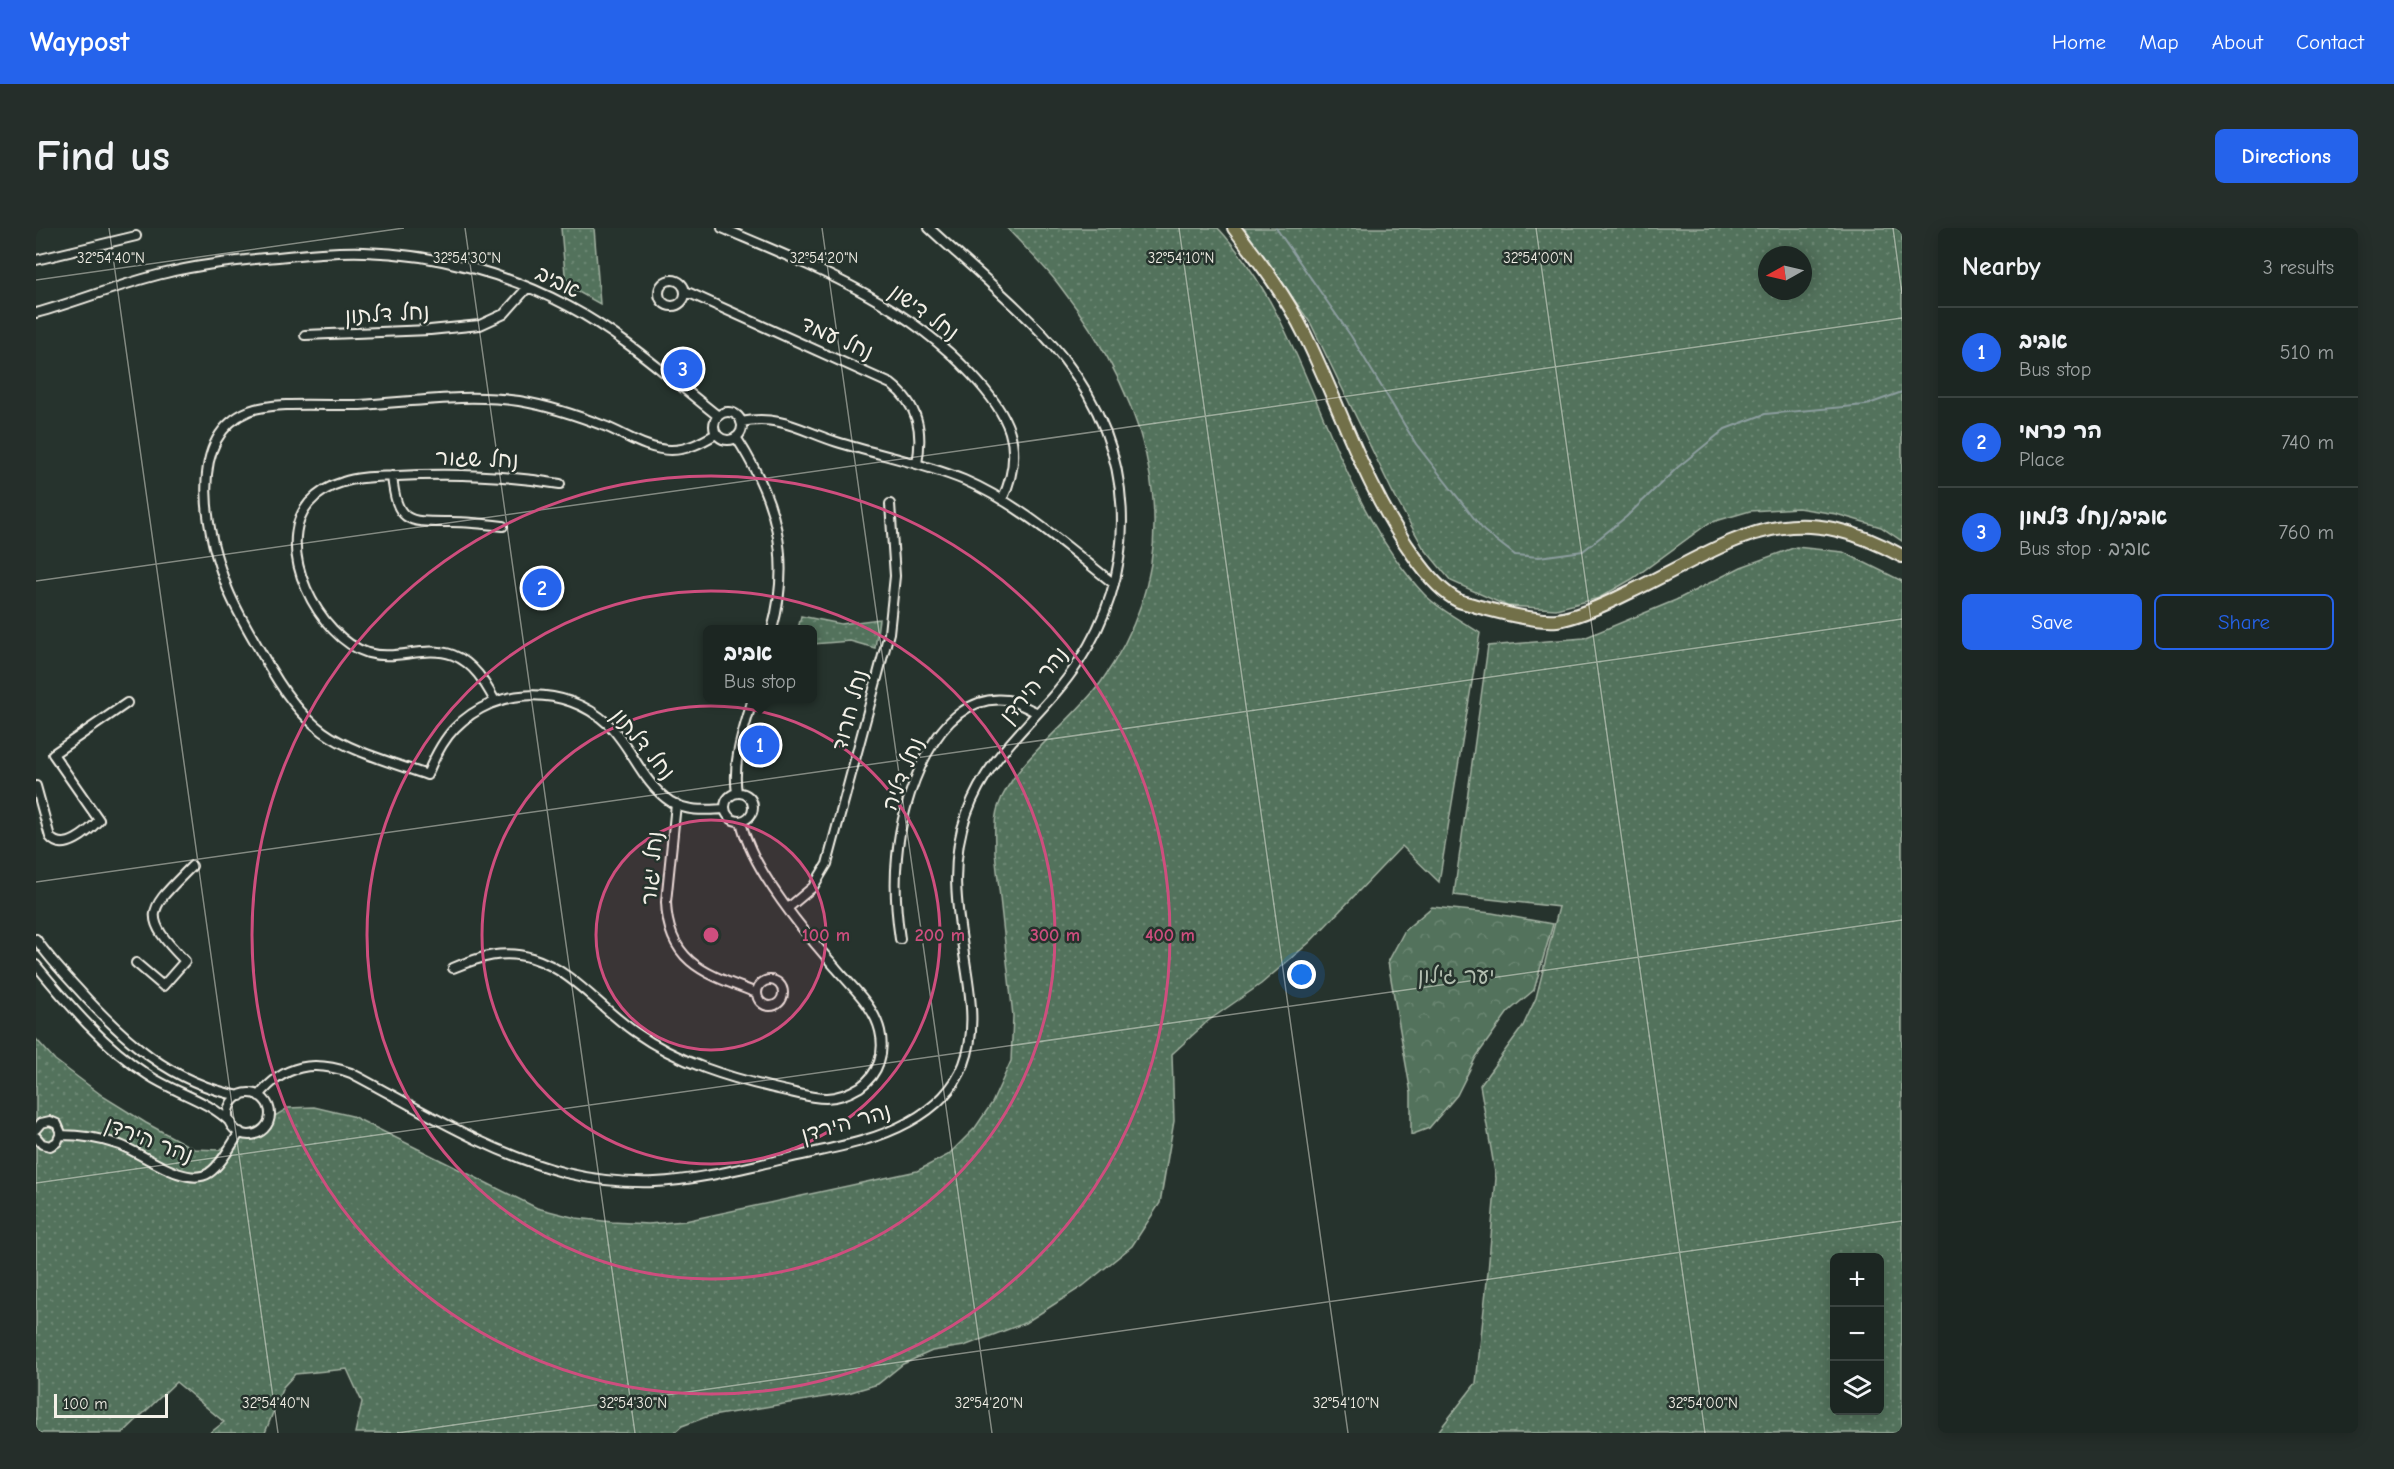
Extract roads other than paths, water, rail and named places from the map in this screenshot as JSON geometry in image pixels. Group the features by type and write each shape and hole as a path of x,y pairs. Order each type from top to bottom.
{"main road":[{"path":"1234,228 1283,294 1305,334 1382,507 1428,575 1458,601 1508,615 1557,620 1604,605 1725,543 1785,525 1831,528 1849,532 1870,539 1902,556"}],"street":[{"name":"נחל דישון","path":"722,228 860,290 907,318 948,351 995,400 1009,427 1013,449 1012,471 1002,500"},
{"name":"נהר הירדן","path":"259,1096 270,1083 292,1070 320,1066 335,1068 351,1073 481,1141 519,1158 582,1176 629,1182 681,1180 709,1176 857,1142 908,1123 927,1111 955,1082 964,1066 969,1047 971,1007 955,886 956,859 967,812 988,771 1076,667 1095,635 1110,599 1120,561 1123,522 1120,480 1109,439 1091,398 1063,357 1034,326 928,228"},
{"path":"36,260 136,236"},
{"name":"אביב","path":"36,314 151,277 184,269 258,258 333,252 422,257 482,271 528,287 594,321 718,416"},
{"name":"נחל דלתון","path":"305,335 430,330 480,325 504,314 528,287"},
{"name":"נחל עמד","path":"685,291 891,384 907,398 916,415 920,432 917,464"},
{"name":"נחל דלתון","path":"716,434 691,446 664,449 647,445 592,421 556,409 501,399 462,397 363,405 266,407 241,415 224,430 212,450 207,474 208,508 215,550 233,600 278,682 308,721 335,742 427,775 438,749 454,728 473,712 495,701 518,695 542,694 566,699 588,709 608,725 653,786 676,804 699,810 725,809"},
{"path":"730,412 736,415 741,422 741,431 736,438 725,440 716,434 714,426 718,416 730,412"},
{"path":"741,422 757,419 779,421 838,442 965,480 1032,520 1114,584"},
{"path":"736,438 762,483 778,531 781,584 773,625"},
{"name":"נחל שגור","path":"495,701 476,671 462,659 453,655 433,652 384,656 365,652 348,644 328,624 301,577 296,559 295,540 301,515 308,504 323,490 344,481 392,476 482,475 560,484"},
{"path":"392,476 399,507 412,520 424,523 461,522 503,526"},
{"name":"נחל חרוד","path":"788,908 816,883 829,858 884,655 895,576 890,504"},
{"name":"נחל דליה","path":"900,939 896,897 899,835 918,774 940,733 960,712 982,702 1009,700 1036,712"},
{"path":"36,786 53,841 59,843 83,837 99,820 53,754 127,703"},
{"path":"737,793 734,775 752,703"},
{"path":"737,793 747,796 752,805 750,815 741,821 730,818 725,809 728,798 737,793"},
{"name":"נחל יגור","path":"676,804 666,902 666,915 672,938 684,956 700,969 757,993"},
{"path":"453,968 489,955 505,954 534,958 564,975 641,1036 694,1065 732,1077 811,1096 826,1098 854,1091 866,1083 880,1060 882,1045 880,1029 865,1002 788,908 754,857 744,835 741,821"},
{"path":"136,963 163,986 186,961 159,933 155,913 158,903 165,894 192,866"},
{"path":"36,939 105,1019 139,1050 190,1080 217,1091 240,1096 250,1094 259,1096 269,1108 267,1124 256,1134 240,1132 212,1107 160,1083 125,1059 93,1030 36,965"},
{"path":"231,1123 230,1107 240,1096"},
{"path":"36,1129 44,1121 52,1121 59,1127 60,1135 57,1142 48,1146 40,1143 36,1137"},
{"name":"נהר הירדן","path":"60,1135 82,1136 111,1142 178,1173 197,1177 209,1173 215,1167 240,1132"}],"waterway":[{"path":"1276,228 1351,336 1416,444 1484,531 1515,555 1539,557 1583,551 1626,517 1678,467 1725,429 1765,414 1866,405 1902,392"}],"place":[{"name":"אביב/נחל צלמון","path":"683,369"},
{"name":"הר כרמי","path":"542,588"},
{"name":"אביב","path":"760,745"}],"park label":[{"name":"יער גילון","path":"1456,976"}]}
